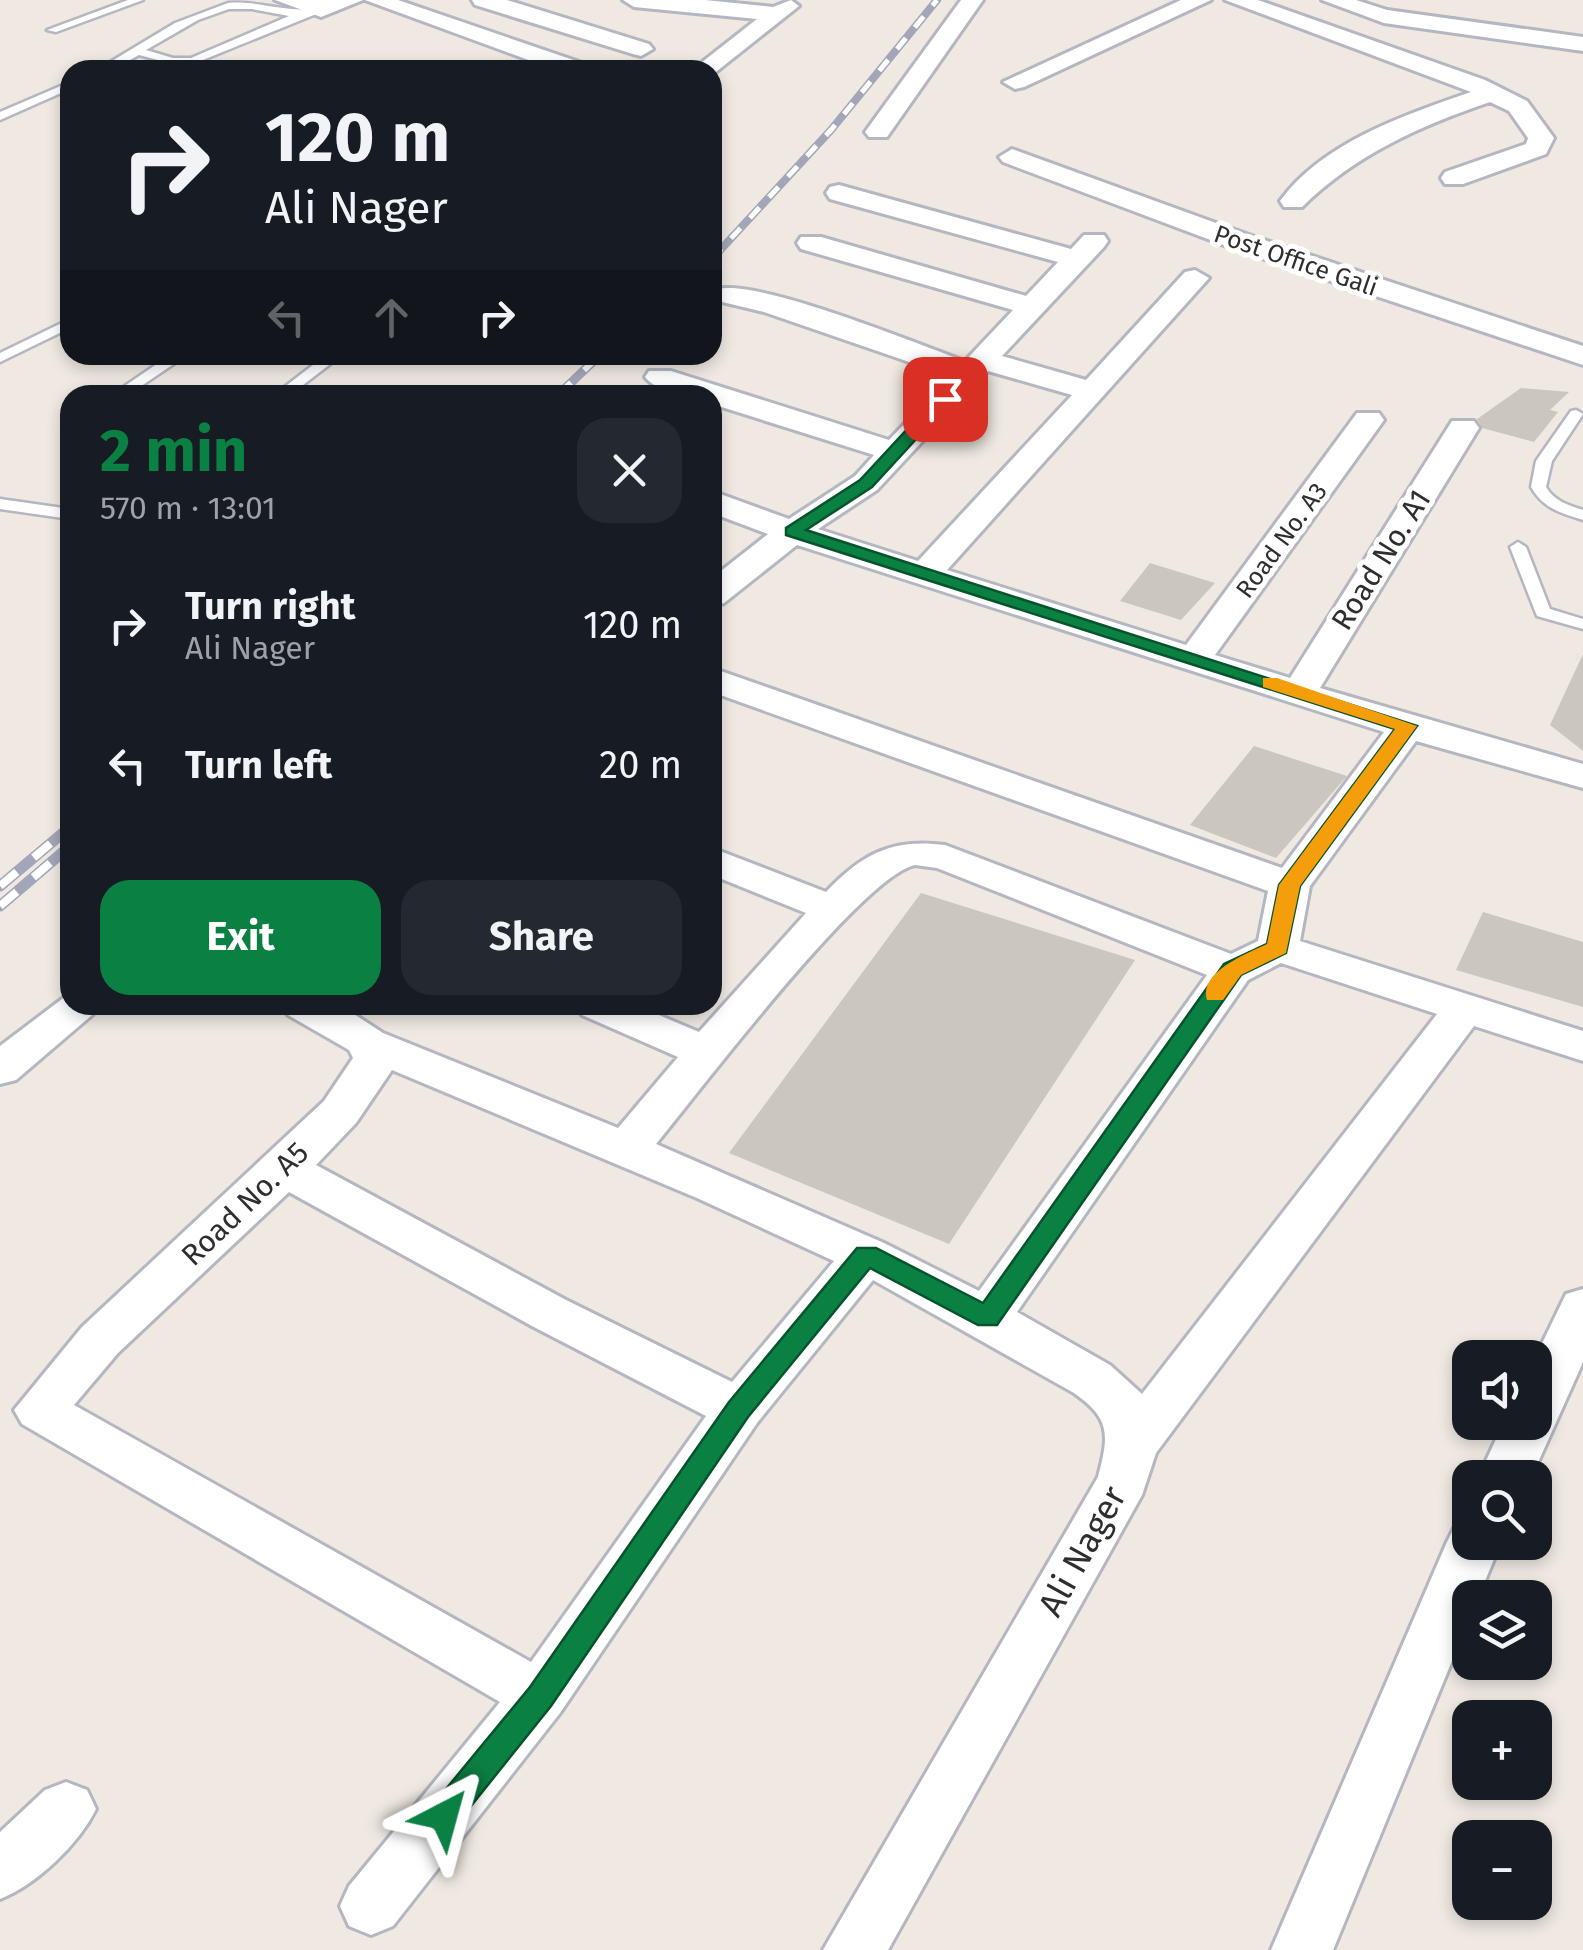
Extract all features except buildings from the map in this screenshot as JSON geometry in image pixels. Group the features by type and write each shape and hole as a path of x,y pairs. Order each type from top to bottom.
{"street":[{"path":"303,8 352,0"},
{"path":"376,0 550,60"},
{"path":"422,16 463,0"},
{"path":"484,0 641,49"},
{"path":"526,13 556,0"},
{"path":"588,32 636,0 692,7 788,7"},
{"path":"878,132 972,0"},
{"path":"1015,82 1200,0"},
{"path":"1236,0 1492,92 1524,112 1538,129 1540,144 1512,160 1454,178"},
{"path":"1333,0 1384,16 1583,44"},
{"path":"625,60 692,7"},
{"path":"717,60 788,7"},
{"path":"1293,200 1333,162 1434,114 1492,92"},
{"name":"Post Office Gali","path":"1012,157 1273,252 1583,356"},
{"path":"722,581 848,498 1086,250 839,194"},
{"path":"811,243 1034,307"},
{"path":"927,572 1195,278"},
{"path":"728,296 975,366 1092,391"},
{"path":"660,377 685,385"},
{"path":"722,397 896,452"},
{"name":"Road No. A3","path":"1194,659 1368,420"},
{"name":"Road No. A1","path":"1299,692 1463,428"},
{"path":"722,505 792,532 1194,659 1583,776"},
{"path":"722,683 1290,885"},
{"path":"1278,948 1290,885 1407,726"},
{"path":"624,1152 705,1052 832,908 890,858 915,853 945,857 1232,970"},
{"path":"722,864 832,908"},
{"path":"987,1318 1232,970 1278,948 1583,1046"},
{"path":"1132,1446 1464,1008"},
{"path":"0,1069 65,1015"},
{"path":"319,1015 367,1043"},
{"path":"620,1015 705,1052"},
{"name":"Ali Nager","path":"367,1043 866,1255 987,1318 1099,1384 1126,1412 1132,1446 1124,1480 854,1950"},
{"name":"Road No. A5","path":"367,1043 375,1057 374,1070 359,1093 285,1168 98,1342 40,1410 540,1696"},
{"path":"285,1168 549,1313 739,1409"},
{"path":"371,1906 540,1696 739,1409 866,1255"},
{"path":"1552,1374 1583,1307"},
{"path":"1302,1950 1466,1560"},
{"path":"0,1871 66,1809"}],"lane":[{"path":"52,30 138,0"},
{"path":"120,60 160,34 231,5 303,8"},
{"path":"192,60 303,8"},
{"path":"137,50 170,60"},
{"path":"0,116 60,89"},
{"path":"0,358 60,327"},
{"path":"134,385 165,365"},
{"path":"294,385 322,365"},
{"path":"1576,414 1536,476 1538,493 1546,502 1583,515"},
{"path":"0,504 60,513"},
{"path":"1518,547 1543,612 1583,624"}],"railway":[{"path":"722,248 831,130 937,0"},
{"path":"568,385 590,365"},
{"path":"0,886 60,835"},
{"path":"0,906 60,855"}],"slow traffic":[{"path":"1215,994 1232,970 1278,948 1290,885 1407,726 1270,683"}],"route":[{"path":"444,1816 540,1696 739,1409 866,1255 987,1318 1232,970 1278,948 1290,885 1407,726 792,532 866,484 945,399"}]}
